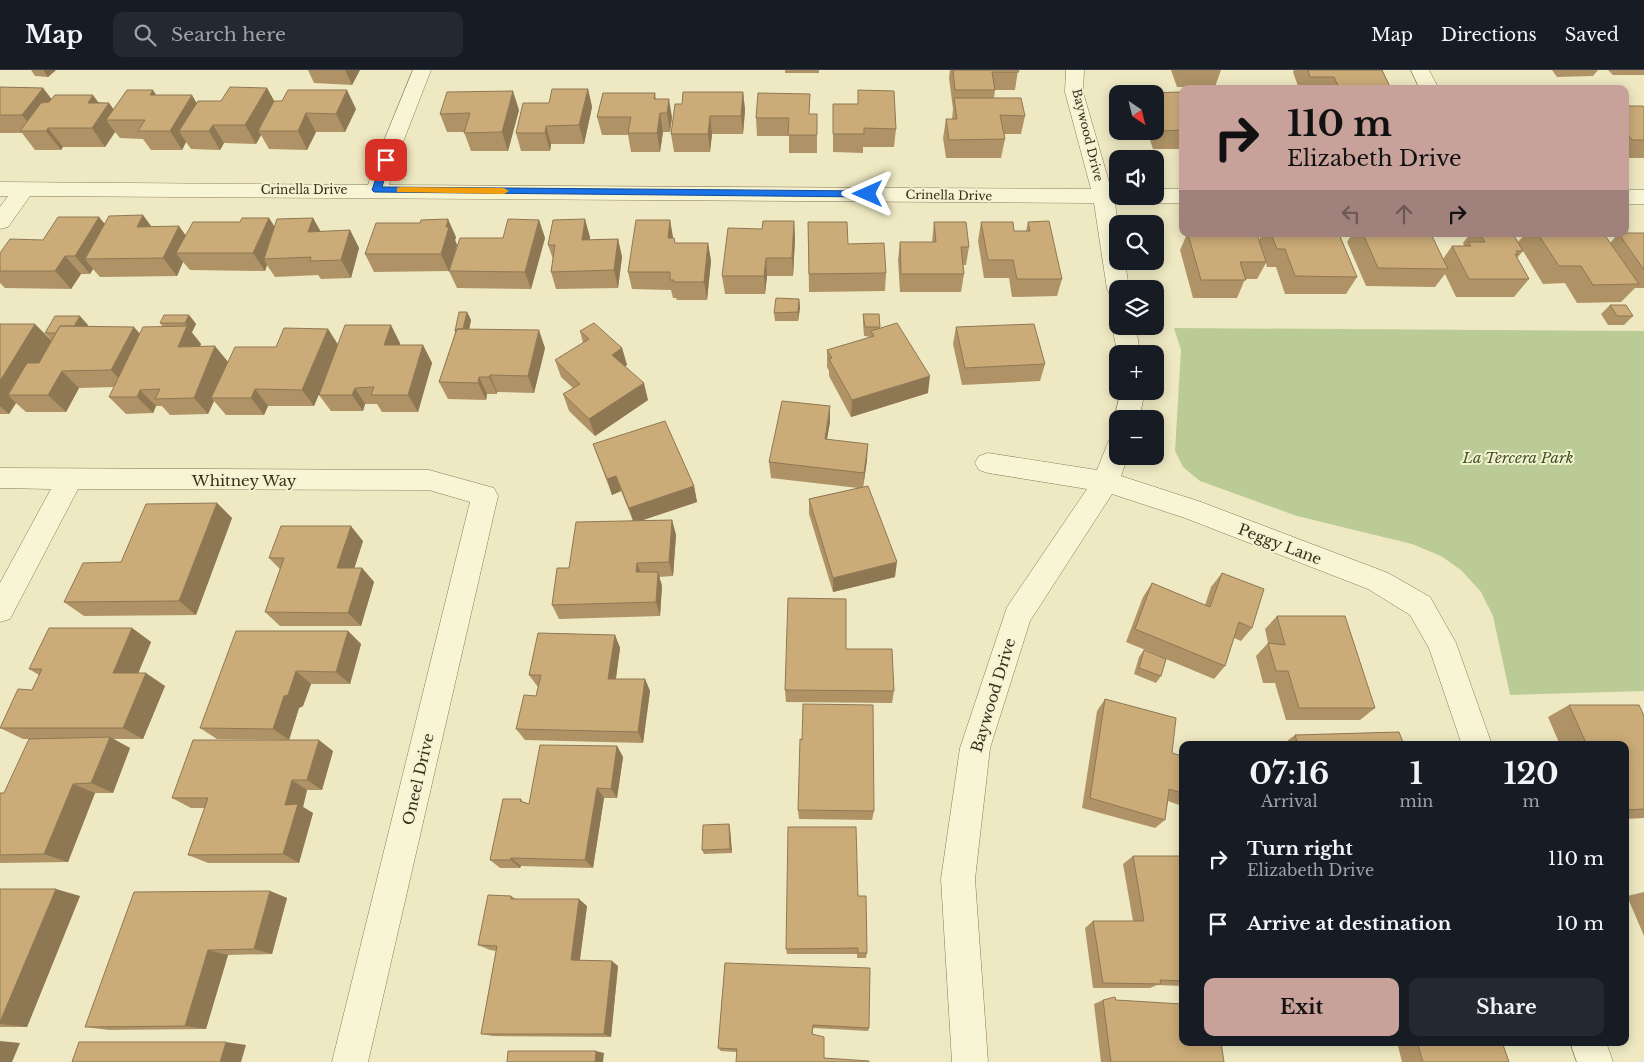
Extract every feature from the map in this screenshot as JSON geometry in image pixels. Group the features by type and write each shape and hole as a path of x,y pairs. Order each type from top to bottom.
{"street":[{"path":"377,190 386,160 422,70"},
{"name":"Baywood Drive","path":"1075,70 1074,92 1109,193"},
{"path":"1420,70 1428,85"},
{"name":"Crinella Drive","path":"0,189 1109,196"},
{"path":"0,222 24,189"},
{"path":"1164,196 1179,196"},
{"path":"1629,197 1644,197"},
{"name":"Baywood Drive","path":"1111,205 1117,280"},
{"name":"Peggy Lane","path":"988,463 1106,482 1192,510 1378,581 1420,606 1442,643 1476,741"},
{"name":"Baywood Drive","path":"970,1062 958,879 975,748 1018,616 1106,482 1112,465"},
{"name":"Whitney Way","path":"0,478 430,480 485,496"},
{"path":"0,610 70,479"},
{"name":"Oneel Drive","path":"350,1062 485,496"},
{"path":"1589,1046 1595,1062"}],"green space":[{"name":"La Tercera Park","path":"1174,328 1644,331 1644,691 1510,695 1493,616 1481,592 1461,570 1441,556 1412,544 1297,516 1200,481 1183,467 1175,451 1181,350"}],"building":[{"path":"953,70 1018,70 1019,72 992,72 995,90 955,90"},
{"path":"1308,70 1382,70 1389,85 1338,85 1334,77 1310,77"},
{"path":"0,87 43,88 22,115 0,115"},
{"path":"230,87 267,88 245,125 213,125 209,131 179,131 198,101 221,101"},
{"path":"552,89 588,89 579,125 546,126 545,133 516,133 523,103 549,103"},
{"path":"127,90 153,90 150,95 192,95 170,131 138,131 145,120 106,120"},
{"path":"288,90 347,90 336,114 306,113 298,131 258,131 274,101 282,101"},
{"path":"858,90 894,91 896,129 864,128 864,134 833,134 833,104 858,104"},
{"path":"513,91 502,132 464,133 470,113 440,114 447,92"},
{"path":"683,92 743,92 741,116 710,116 708,134 671,134 675,104 682,104"},
{"path":"1164,92 1179,92 1179,130 1164,131"},
{"path":"603,93 655,93 654,99 669,99 667,113 660,113 657,133 628,133 631,117 597,117"},
{"path":"758,93 810,94 809,114 817,114 817,135 788,135 789,118 756,118"},
{"path":"55,95 93,95 88,103 109,103 92,128 48,128 46,131 20,131 41,103 49,102"},
{"path":"954,98 1021,98 1025,116 1000,115 1005,139 949,140 946,119 957,119"},
{"path":"1629,106 1643,106 1644,140 1632,140 1629,136"},
{"path":"143,215 137,227 179,226 163,258 85,259 109,216"},
{"path":"58,217 99,217 75,256 65,256 55,271 0,271 0,253 10,239 43,240"},
{"path":"242,218 269,218 253,253 176,253 193,222 240,222"},
{"path":"313,218 308,232 350,230 341,260 310,261 311,257 264,259 277,219"},
{"path":"448,219 446,227 449,227 441,254 365,254 376,223 420,223 421,220"},
{"path":"508,219 539,220 525,272 449,271 460,238 503,238"},
{"path":"585,219 582,240 618,239 614,270 551,272 555,245 548,245 553,220"},
{"path":"636,220 670,220 668,238 674,238 675,243 708,243 704,282 674,282 674,280 670,280 670,272 628,272"},
{"path":"763,221 794,221 792,258 766,258 764,276 722,276 728,228 762,229"},
{"path":"1049,221 1062,279 1017,279 1013,260 988,260 981,222 1013,222 1014,231 1030,231 1028,222"},
{"path":"808,222 847,222 848,244 884,243 886,273 809,274"},
{"path":"934,222 966,222 969,247 961,247 964,274 901,274 900,242 936,242"},
{"path":"1629,233 1644,233 1644,270 1621,237 1629,237"},
{"path":"1189,237 1258,237 1266,262 1240,262 1246,280 1201,280"},
{"path":"1272,237 1340,237 1357,277 1295,276 1285,249 1277,249"},
{"path":"1364,237 1432,237 1448,269 1378,268"},
{"path":"1482,237 1515,237 1523,251 1516,251 1518,254 1515,254 1529,279 1469,279 1452,246 1471,246 1468,242 1485,242"},
{"path":"1540,237 1606,237 1639,284 1593,285 1581,266 1559,266"},
{"path":"776,298 799,299 798,312 774,313"},
{"path":"1610,305 1626,305 1633,316 1617,316"},
{"path":"459,312 467,312 463,329 455,331"},
{"path":"863,314 879,314 880,327 865,327"},
{"path":"164,315 189,315 185,323 160,323"},
{"path":"55,316 80,316 74,326 60,326 56,333 45,333"},
{"path":"594,323 622,348 612,355 644,383 589,419 563,394 580,384 555,360 589,339 580,331"},
{"path":"897,323 930,376 852,400 829,359 832,358 827,350 874,336 871,331"},
{"path":"0,324 35,324 0,381"},
{"path":"1034,324 1045,364 965,368 956,327"},
{"path":"345,325 391,325 384,345 423,345 408,395 371,395 374,387 355,388 352,395 319,395"},
{"path":"60,326 134,327 111,370 62,371 48,395 8,395 27,363 39,363"},
{"path":"187,326 178,347 215,346 194,398 155,399 160,389 140,390 137,397 109,397 143,327"},
{"path":"284,328 328,329 302,390 255,389 251,398 211,398 235,347 276,347"},
{"path":"457,329 539,330 528,376 490,375 489,377 479,377 478,383 439,382"},
{"path":"782,401 830,406 825,439 868,444 864,473 769,462"},
{"path":"665,421 694,486 629,508 616,476 607,479 593,444"},
{"path":"868,486 897,562 833,578 809,499"},
{"path":"217,503 179,601 64,602 83,563 121,562 146,504"},
{"path":"672,520 669,562 637,563 636,572 658,572 656,602 552,605 557,568 569,568 576,522"},
{"path":"281,526 351,526 337,568 362,568 348,613 265,612 284,558 269,558"},
{"path":"1222,573 1264,589 1252,628 1239,622 1225,666 1135,629 1152,583 1210,607"},
{"path":"788,598 846,599 846,649 892,649 894,691 785,690"},
{"path":"1277,616 1345,616 1375,708 1299,708 1288,671 1276,671 1268,643 1285,645"},
{"path":"49,628 132,628 113,673 146,673 123,728 0,728 18,689 32,690 42,669 29,669"},
{"path":"236,631 348,631 336,672 296,671 288,695 284,696 273,729 200,728"},
{"path":"538,633 615,635 608,679 645,679 638,732 516,729 524,695 536,696 541,675 529,675"},
{"path":"1144,650 1166,659 1161,676 1139,668"},
{"path":"1105,699 1176,718 1172,753 1179,755 1179,792 1169,789 1165,820 1090,798"},
{"path":"803,704 873,705 874,811 798,810"},
{"path":"1569,705 1639,705 1644,716 1644,809 1629,810 1629,741 1585,741"},
{"path":"1399,732 1402,741 1297,741 1295,735"},
{"path":"110,737 91,783 73,784 44,854 0,855 0,793 4,793 29,739"},
{"path":"193,740 319,740 307,780 292,780 285,805 298,804 283,854 188,855 208,798 172,798"},
{"path":"540,745 617,746 611,789 597,788 585,860 511,858 511,860 490,860 503,799 521,799 520,801 529,804"},
{"path":"729,824 730,849 702,850 703,825"},
{"path":"788,827 856,827 858,896 866,896 867,953 858,953 858,948 786,949"},
{"path":"1133,856 1179,856 1179,981 1160,980 1161,984 1103,983 1093,921 1144,921"},
{"path":"0,889 56,889 0,1022"},
{"path":"270,891 254,949 208,950 185,1026 85,1027 134,892"},
{"path":"488,895 511,896 511,899 579,899 571,960 612,961 604,1034 481,1034 497,946 478,945"},
{"path":"725,963 870,968 869,1028 813,1025 812,1034 824,1037 824,1058 869,1062 736,1062 737,1049 718,1048"},
{"path":"1115,997 1116,1000 1179,1004 1179,1046 1222,1046 1224,1062 1111,1062 1103,1000"},
{"path":"79,1042 226,1042 220,1062 72,1062"},
{"path":"1418,1046 1503,1046 1509,1062 1423,1062"},
{"path":"508,1051 596,1051 595,1062 507,1062"}],"slow traffic":[{"path":"400,190 504,191"}],"route":[{"path":"386,160 377,190 868,194"}]}
